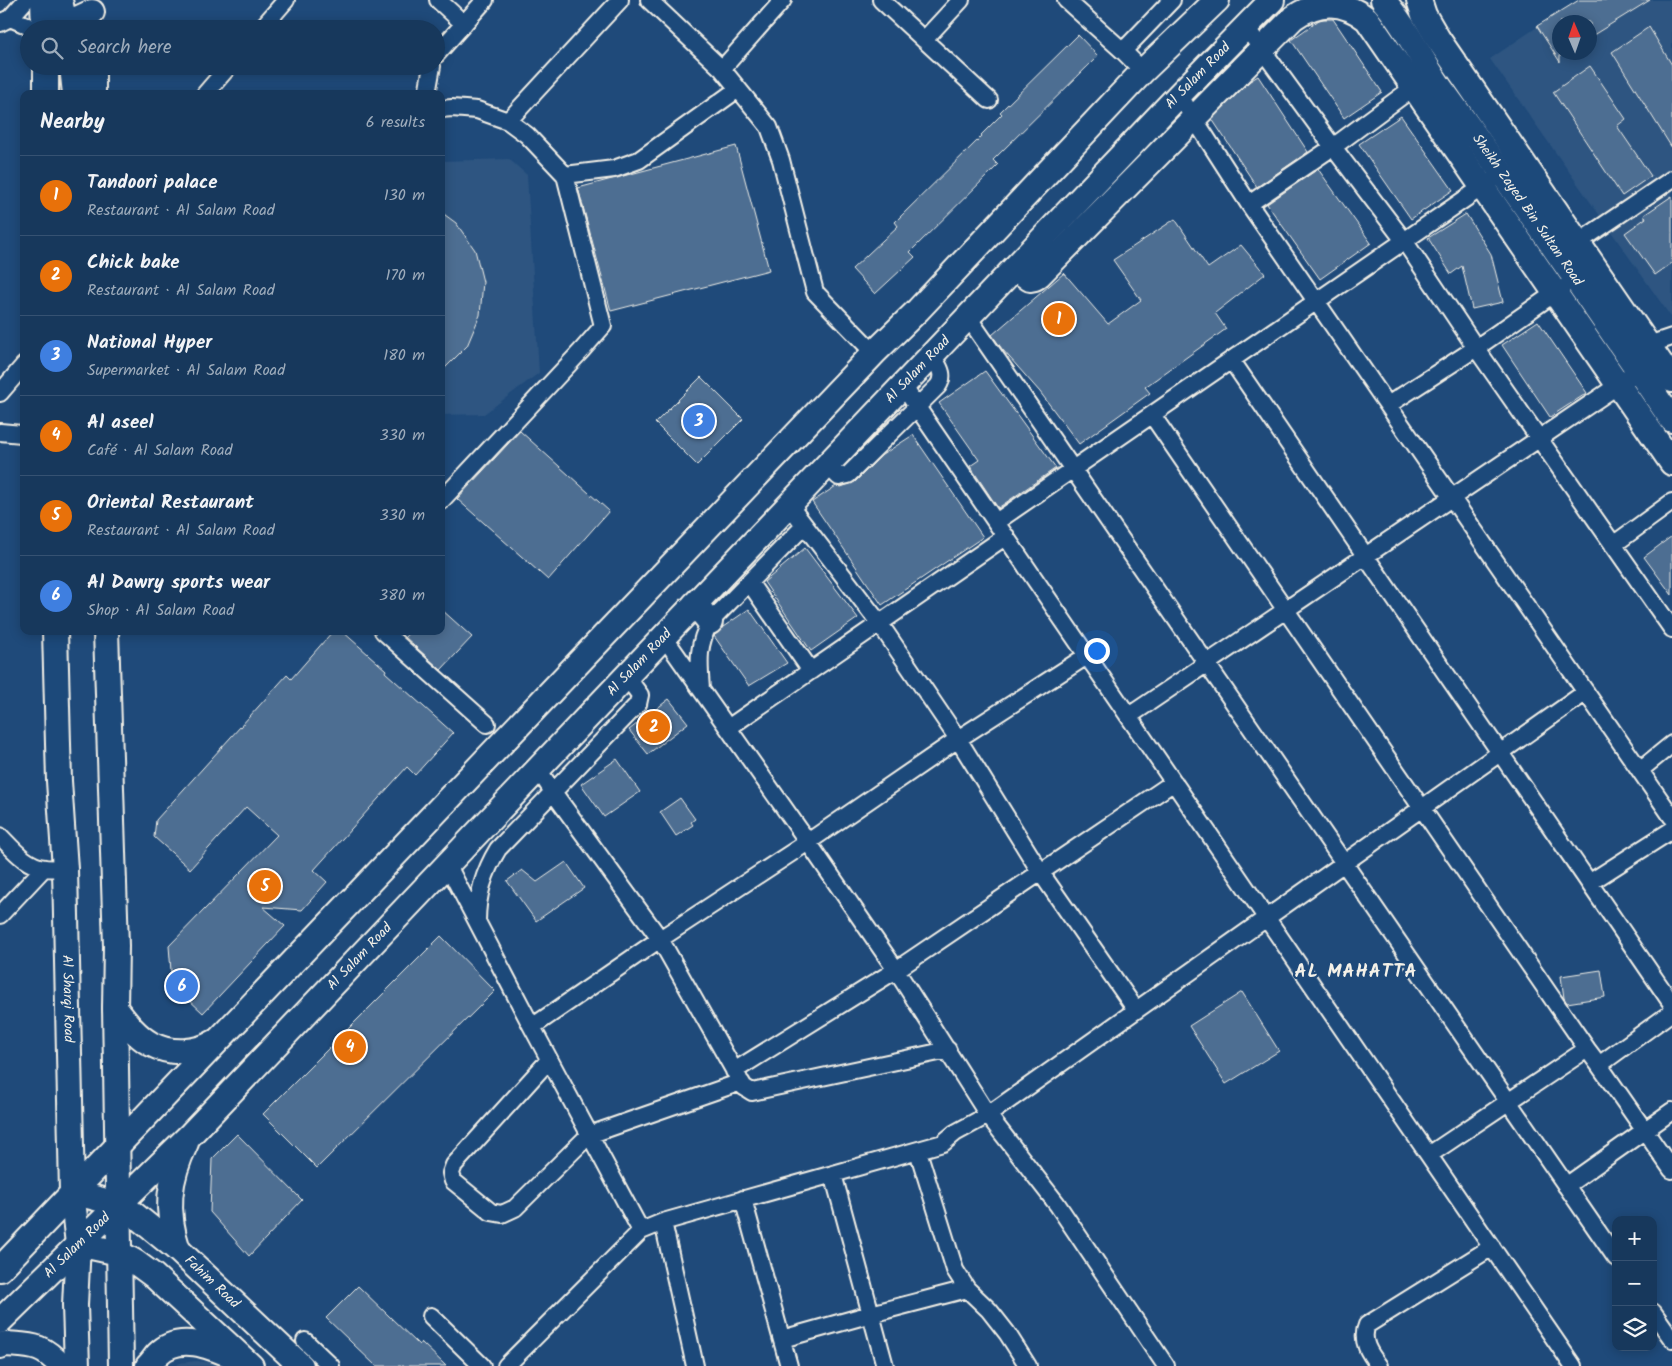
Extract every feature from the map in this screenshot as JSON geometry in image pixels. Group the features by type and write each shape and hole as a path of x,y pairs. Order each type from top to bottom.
{"main road":[{"path":"43,0 44,20"},
{"path":"60,0 63,15 71,20 92,14"},
{"path":"0,1269 874,353 918,310 1143,71 1217,0"},
{"name":"Al Salam Road","path":"0,1321 190,1134 1179,95 1272,0"},
{"name":"Sheikh Zayed Bin Sultan Road","path":"1383,0 1401,24 1422,81 1503,173 1672,420"},
{"name":"Sheikh Zayed Bin Sultan Road","path":"1419,0 1424,15 1438,39 1672,380"},
{"path":"1015,268 1030,278 1039,275 1293,18 1304,10 1317,5 1330,3 1344,5 1356,11 1367,20 1422,81 1483,187 1672,463"},
{"path":"46,75 46,90"},
{"path":"73,75 75,90"},
{"path":"93,75 93,90"},
{"path":"695,604 710,622"},
{"name":"Al Sharqi Road","path":"55,635 59,781 54,868 72,1152 72,1192 78,1244 75,1305 77,1366"},
{"path":"106,635 116,946 115,1008 121,1366"},
{"path":"115,1008 128,1025 150,1044 167,1050 204,1049 221,1038"},
{"path":"178,1250 171,1230 170,1196 177,1161 190,1134"},
{"path":"29,1240 58,1192 72,1152"},
{"name":"Fahim Road","path":"72,1192 118,1204 130,1211 178,1250 301,1366"},
{"path":"78,1244 119,1253 135,1262 154,1276 249,1364"},
{"path":"148,1366 159,1353 173,1344 197,1343 219,1350 249,1364"},
{"path":"0,1346 5,1344 37,1347 55,1359 61,1366"}],"street":[{"path":"5,21 26,0"},
{"path":"269,20 286,0"},
{"path":"438,0 464,24"},
{"path":"445,45 485,0"},
{"path":"508,121 620,0"},
{"path":"649,0 722,69 769,127 776,144 815,292 874,353"},
{"path":"722,69 783,0"},
{"path":"881,0 989,100"},
{"path":"924,40 961,0"},
{"path":"1066,0 1143,71"},
{"path":"1123,51 1163,3"},
{"path":"5,21 20,23"},
{"path":"1245,26 1333,148 1405,242 1476,348 1672,629"},
{"path":"208,90 221,75"},
{"path":"428,90 430,75"},
{"path":"1249,204 1333,148 1422,81"},
{"path":"564,175 614,169 639,160 738,89"},
{"path":"1179,95 1249,204 1672,817"},
{"path":"445,109 476,110 508,121 527,135 564,175 603,326 445,497"},
{"path":"996,522 1503,173"},
{"path":"1579,242 1672,179"},
{"path":"1388,405 1476,348 1576,279"},
{"path":"968,317 1612,1252"},
{"path":"1648,345 1672,338"},
{"path":"827,465 839,477 848,475 917,407 941,381 941,370 932,355"},
{"path":"1232,361 1671,1003 1599,1065"},
{"path":"0,393 20,370"},
{"path":"1129,716 1639,372"},
{"path":"903,385 1573,1366"},
{"path":"1152,415 1586,1049 1672,1170"},
{"path":"0,432 20,434"},
{"path":"1613,545 1672,502"},
{"path":"789,505 880,624 958,739 1041,873 1136,1010"},
{"path":"700,689 700,651 702,640 710,622 804,526"},
{"path":"728,728 1006,536"},
{"path":"749,582 811,671"},
{"path":"387,635 487,724"},
{"path":"664,637 896,970 988,1115 1057,1204 1166,1366"},
{"path":"532,1028 660,939 808,842 958,739 1088,655"},
{"path":"477,923 479,892 490,863 498,850 638,704 640,695 626,676"},
{"path":"506,1366 641,1231 663,1222 942,1143 988,1115 1586,692"},
{"path":"1640,770 1672,744"},
{"path":"538,768 553,792 660,939 744,1087 752,1092 948,1050"},
{"path":"549,1060 454,1165 451,1173 453,1181 490,1212 502,1214 515,1208 589,1135 738,1076 1174,782"},
{"path":"1589,883 1672,830"},
{"path":"0,836 28,862 54,868"},
{"path":"447,864 641,1231"},
{"path":"0,915 54,868"},
{"path":"1429,1155 1586,1049"},
{"path":"1566,1186 1672,1111"},
{"path":"918,1151 955,1270 967,1289 998,1321 1028,1366"},
{"path":"833,1174 885,1366"},
{"path":"743,1199 789,1366"},
{"path":"663,1222 695,1366"},
{"path":"1379,1366 1365,1342 1364,1332 1367,1325 1492,1247"},
{"path":"782,1339 967,1289"},
{"path":"431,1316 482,1366"},
{"path":"1657,1318 1672,1339"},
{"path":"305,1341 332,1366"}],"shaded area":[{"path":"1577,0 1672,0 1671,317 1490,59 1552,17 1552,60 1597,60 1597,15 1555,15"},
{"path":"509,159 527,175 539,373 484,414 445,415 445,161"},
{"path":"196,1361 216,1363 223,1366 175,1366 180,1363"}],"building":[{"path":"1579,0 1650,0 1597,33 1597,15 1555,15"},
{"path":"1552,17 1552,49 1537,26"},
{"path":"1333,19 1382,92 1344,118 1291,40 1319,20"},
{"path":"1649,27 1672,65 1672,148 1612,52"},
{"path":"1078,35 1098,56 993,160 998,165 910,252 915,257 875,294 852,269 898,226 895,222 982,136 1002,114 1000,112"},
{"path":"1590,66 1626,119 1617,126 1651,176 1622,196 1553,92"},
{"path":"1258,76 1308,152 1257,187 1212,119 1250,81"},
{"path":"1401,116 1453,190 1411,219 1359,144"},
{"path":"736,146 769,270 611,311 578,188"},
{"path":"1318,169 1371,243 1320,279 1267,204"},
{"path":"1672,196 1672,263 1655,275 1625,233 1646,218 1644,215"},
{"path":"1466,214 1491,254 1503,302 1472,309 1462,266 1451,274 1428,238"},
{"path":"445,215 456,223 475,250 483,282 480,315 467,346 445,368"},
{"path":"1175,219 1208,268 1241,245 1265,274 1215,313 1226,329 1145,387 1150,393 1079,444 1040,392 992,335 1064,273 1108,324 1141,300 1113,260"},
{"path":"1538,321 1587,393 1550,417 1502,345"},
{"path":"985,371 1056,468 998,508 970,466 979,460 939,403"},
{"path":"701,377 743,419 697,465 655,423"},
{"path":"520,431 609,511 548,580 457,499"},
{"path":"913,435 983,537 882,605 812,502 836,486 841,487 855,482 882,455"},
{"path":"1672,536 1672,595 1644,557"},
{"path":"805,548 858,618 811,651 764,582"},
{"path":"749,609 787,663 749,686 714,636 723,627"},
{"path":"445,613 472,637 441,670 405,637 407,635 445,635"},
{"path":"330,635 347,635 453,733 415,775 407,767 314,870 327,882 302,910 263,907 285,926 203,1013 172,984 169,946 277,835 246,807 190,869 154,837 156,820 287,675 291,679"},
{"path":"669,699 688,723 648,754 629,730"},
{"path":"617,759 640,792 604,817 581,784"},
{"path":"680,798 695,819 691,822 693,825 676,836 660,812"},
{"path":"566,862 584,888 536,921 507,881 522,870 537,882"},
{"path":"441,936 495,991 317,1168 263,1114"},
{"path":"1601,970 1605,997 1567,1003 1564,998 1561,976"},
{"path":"1242,992 1279,1051 1226,1084 1189,1026"},
{"path":"237,1134 302,1200 249,1256 210,1212 212,1159"},
{"path":"358,1286 419,1345 421,1342 446,1366 376,1366 326,1318"}],"place":[{"name":"Tandoori palace","path":"1059,319"},
{"name":"National Hyper","path":"699,421"},
{"name":"Chick bake","path":"654,727"},
{"name":"Oriental Restaurant","path":"265,886"},
{"name":"Al Dawry sports wear","path":"182,986"},
{"name":"Al aseel","path":"350,1047"}],"district":[{"name":"AL MAHATTA","path":"1356,972"}]}
